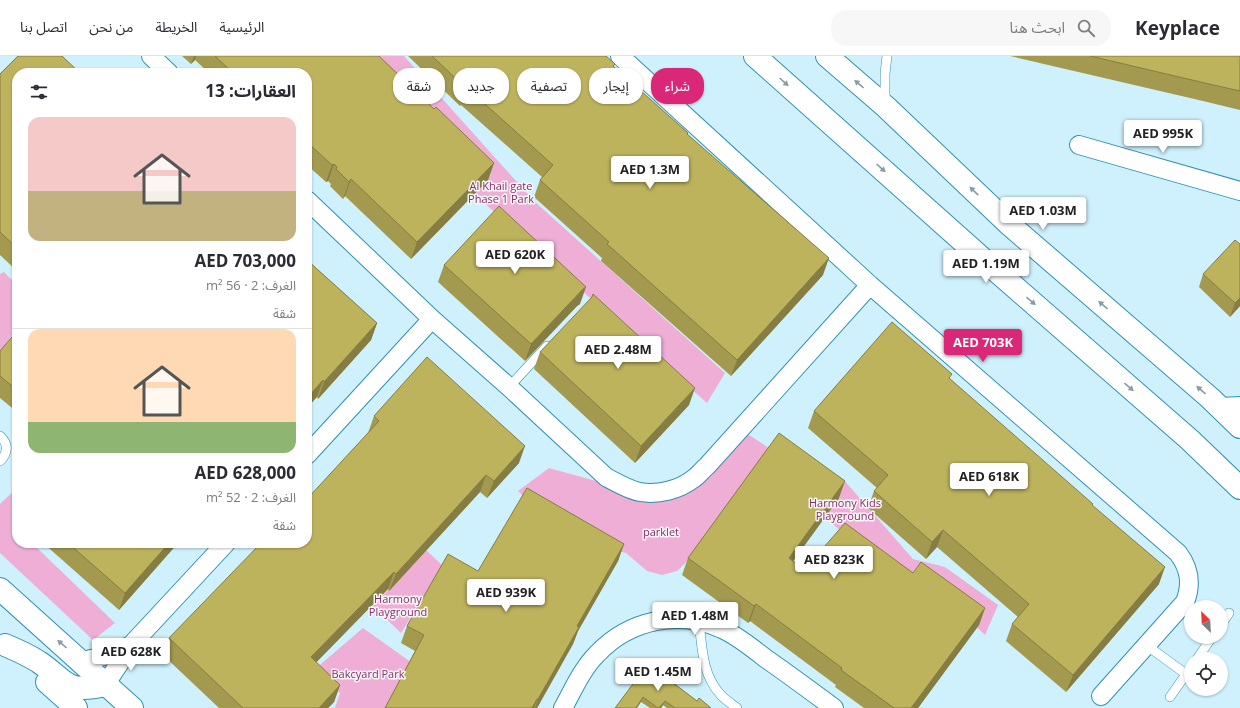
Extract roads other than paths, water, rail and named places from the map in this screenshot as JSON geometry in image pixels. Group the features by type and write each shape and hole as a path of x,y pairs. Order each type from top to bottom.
{"street":[{"path":"151,56 164,68"},
{"path":"620,56 870,285 1178,553 1184,560 1190,576 1188,594 1184,602 1101,696"},
{"path":"755,56 985,261 1190,440 1240,488"},
{"path":"827,56 886,107 1010,225 1230,407 1240,427"},
{"path":"1079,146 1240,191"},
{"path":"312,205 432,319 509,387 606,478 640,492 659,492 677,488 693,479 707,466 870,285"},
{"path":"312,450 432,319"},
{"path":"3,642 40,663 64,683 70,686 84,688 105,684 133,644 221,548"},
{"path":"0,589 82,661 132,708"},
{"path":"563,708 588,664 610,642 626,631 644,624 663,620 681,619 699,621 723,629 734,635 834,708"},
{"path":"3,642 76,708"},
{"path":"82,661 109,655 133,644"}],"lane":[{"path":"886,107 885,74 888,56"},
{"path":"509,387 555,338"},
{"path":"0,436 4,440 7,448 5,456 0,461"},
{"path":"699,621 703,659 710,679 721,696 737,708"},
{"path":"1146,645 1184,668"},
{"path":"1170,697 1184,676"}],"park label":[{"name":"Al Khail gate Phase 1 Park","path":"501,192"},
{"name":"Harmony Kids Playground","path":"845,509"},
{"name":"parklet","path":"661,532"},
{"name":"Harmony Playground","path":"398,605"},
{"name":"Bakcyard Park","path":"368,674"}]}
